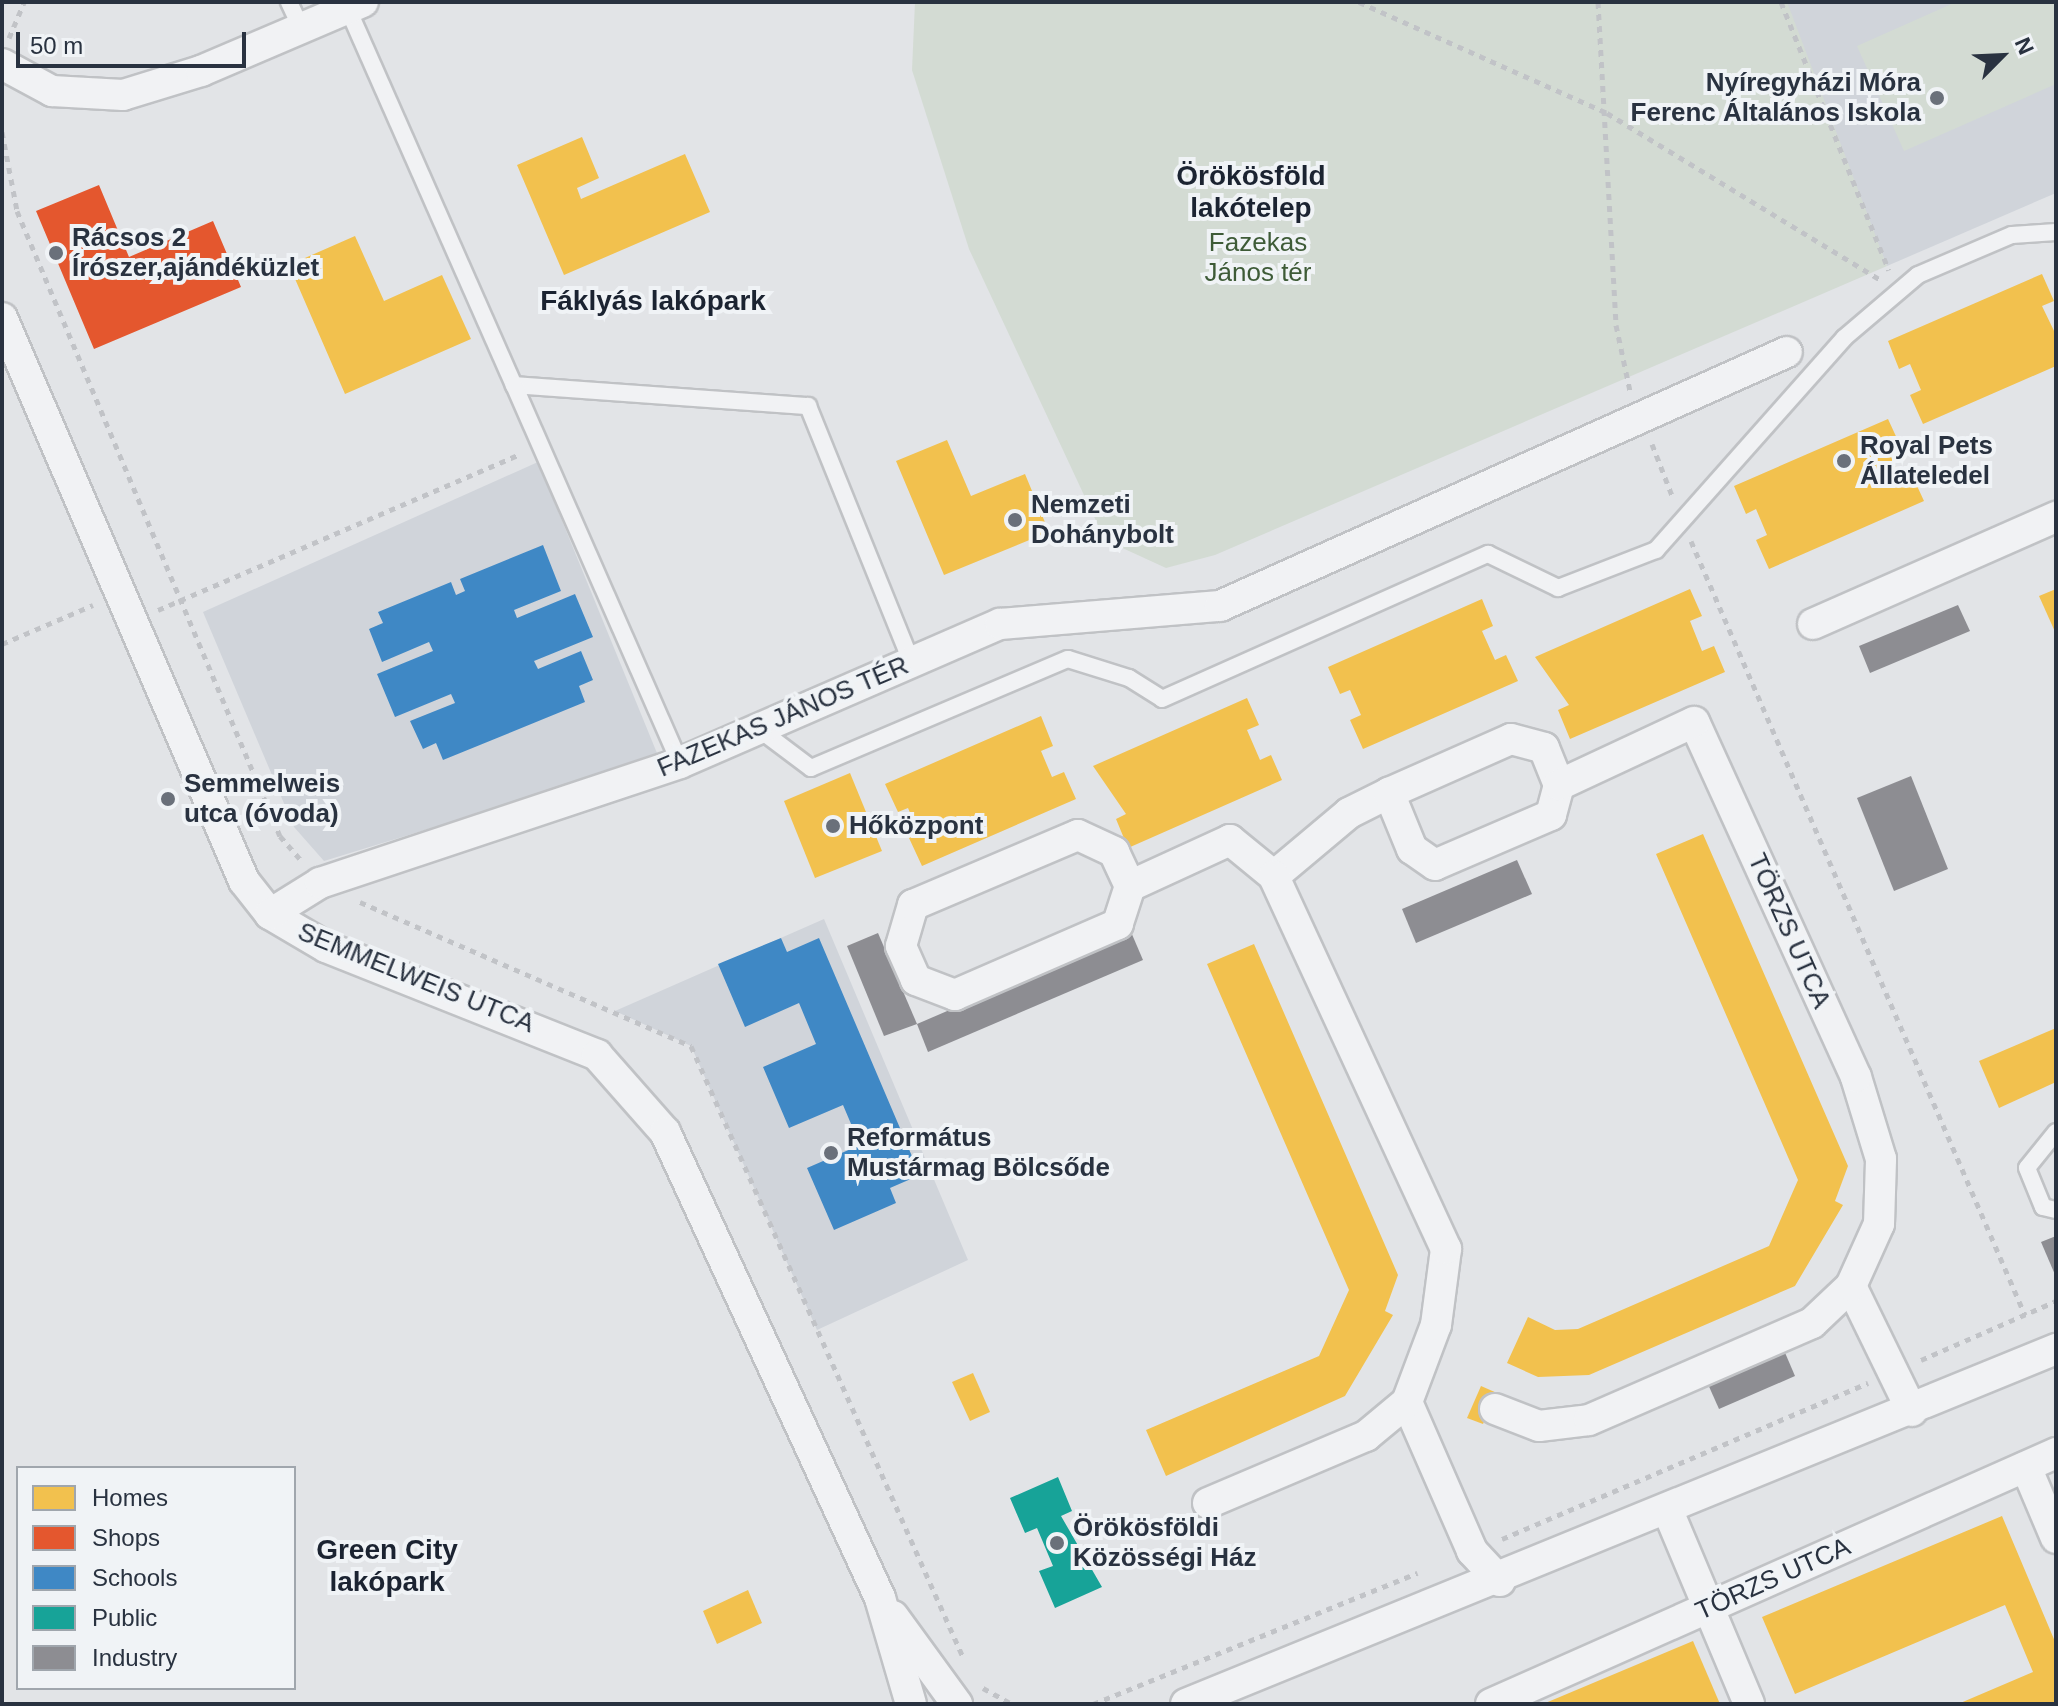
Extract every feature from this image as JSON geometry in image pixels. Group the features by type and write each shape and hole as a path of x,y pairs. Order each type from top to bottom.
{"street":[{"path":"2,64 52,91 123,95 295,15 355,5"},
{"name":"SEMMELWEIS UTCA","path":"2,318 244,881 270,914 326,947 597,1055 647,1105 689,1173 880,1598 911,1704"},
{"name":"FAZEKAS JÁNOS TÉR","path":"270,914 320,883 680,763 1000,624 1220,606 1787,352"},
{"path":"1813,624 2056,517"},
{"name":"TÖRZS UTCA","path":"1495,1409 1539,1426 1589,1420 1812,1323 1851,1286 1879,1224 1881,1159 1856,1077 1694,722 1559,785"},
{"path":"1274,876 1349,813 1389,793 1511,739 1544,748 1559,785 1551,815 1435,865 1412,849 1389,793"},
{"path":"1130,886 1114,852 1078,835 913,905 901,946 916,980 955,995 1118,924 1130,886 1230,840 1274,876 1446,1249 1436,1325 1407,1402 1366,1436 1208,1503"},
{"path":"1851,1286 1912,1411"},
{"path":"1186,1704 1242,1687 2056,1349"},
{"path":"1407,1402 1472,1551 1500,1581"},
{"name":"TÖRZS UTCA","path":"1491,1704 2056,1453"},
{"path":"2026,1467 2056,1538"},
{"path":"1668,1511 1749,1704"},
{"name":"SEMMELWEIS UTCA","path":"880,1598 965,1693"},
{"path":"1214,1704 1242,1687"}],"lane":[{"path":"355,5 539,445 680,763"},
{"path":"759,729 811,768 1068,659 1129,678 1162,699 1488,554 1558,588 1656,550 1844,338 1897,290 2012,235 2056,232"},
{"path":"514,385 808,406 912,663"},
{"path":"2056,1132 2027,1168 2043,1207 2056,1210"}],"path":[{"path":"2,51 24,2"},
{"path":"1359,2 1607,113 1897,290"},
{"path":"1598,2 1607,113 1616,325 1641,418 1682,520 2025,1315"},
{"path":"1781,2 1897,290"},
{"path":"2,132 17,211 280,836 320,883 691,1046 968,1669"},
{"path":"2,644 125,606 183,602 539,445"},
{"path":"1472,1551 2056,1301"},
{"path":"1093,1704 1429,1569"},
{"path":"965,1693 1012,1704"}],"shaded area":[{"name":"Nyíregyházi Móra Ferenc Általános Iskola","path":"1781,2 2056,2 2056,193 1887,266"},
{"path":"538,462 659,758 324,861 294,827 203,612"},
{"name":"Református Mustármag Bölcsőde","path":"824,919 968,1260 817,1330 691,1046 615,1011"}],"green space":[{"name":"Fazekas János tér","path":"915,2 1787,2 1887,266 1215,555 1166,568 1105,540 969,249 912,70"},
{"path":"1956,2 2056,2 2056,84 1904,151 1857,46"}],"building: Homes":[{"path":"582,137 599,178 577,188 581,199 685,154 710,212 564,275 517,165"},
{"path":"355,236 384,301 442,275 471,339 345,394 289,265"},
{"path":"2042,274 2054,301 2042,306 2056,335 2056,366 1923,424 1910,395 1921,390 1910,364 1899,369 1888,341"},
{"path":"1888,419 1900,445 1888,450 1901,480 1912,475 1924,501 1769,569 1756,540 1767,535 1756,509 1746,514 1734,486"},
{"path":"947,440 971,496 1025,474 1049,532 944,575 896,461"},
{"path":"1690,589 1702,616 1690,621 1702,651 1714,646 1725,672 1570,739 1558,710 1569,705 1535,657"},
{"path":"2056,589 2056,634 2039,596"},
{"path":"1482,599 1493,626 1482,631 1495,660 1506,655 1518,681 1363,749 1350,720 1361,715 1350,690 1340,694 1328,667"},
{"path":"1247,698 1259,725 1247,730 1260,760 1271,755 1282,780 1128,848 1116,819 1126,814 1093,766"},
{"path":"1041,716 1053,746 1041,751 1052,777 1064,772 1076,799 922,866 909,838 919,834 908,808 898,812 885,784"},
{"name":"Hőközpont","path":"850,773 882,851 815,878 784,801"},
{"path":"1703,834 1848,1166 1835,1201 1843,1205 1795,1286 1589,1375 1538,1377 1507,1363 1528,1317 1555,1330 1578,1329 1769,1246 1798,1180 1656,854"},
{"path":"1254,944 1398,1275 1385,1311 1393,1315 1345,1396 1166,1476 1146,1430 1319,1356 1349,1290 1207,964"},
{"path":"2056,1028 2056,1082 1999,1108 1979,1061"},
{"path":"973,1373 990,1412 970,1421 952,1382"},
{"path":"1481,1386 1497,1393 1483,1424 1467,1418"},
{"path":"2002,1516 2056,1644 2056,1704 1958,1704 2033,1672 2005,1605 1795,1694 1762,1617"},
{"path":"748,1590 762,1623 717,1644 703,1611"},
{"path":"1693,1641 1720,1704 1543,1704"}],"building: Shops":[{"path":"99,185 129,257 213,221 241,287 94,349 36,211"}],"building: Schools":[{"path":"543,545 561,591 514,610 517,618 575,594 593,637 534,661 538,669 581,651 593,680 579,686 585,702 443,760 436,743 423,749 410,721 455,703 451,694 395,717 377,674 433,651 429,642 382,662 369,629 383,623 378,612 451,582 456,595 465,591 460,579"},
{"path":"781,938 787,952 819,938 920,1175 890,1188 896,1203 834,1230 807,1168 860,1145 843,1105 789,1128 763,1067 816,1044 799,1003 745,1027 718,964"}],"building: Public":[{"name":"Örökösföldi Közösségi Ház","path":"1058,1477 1072,1511 1061,1516 1102,1587 1055,1608 1039,1571 1053,1566 1037,1528 1025,1533 1010,1498"}],"building: Industry":[{"path":"1958,605 1970,631 1870,673 1859,646"},
{"path":"1911,776 1948,869 1894,891 1857,798"},
{"path":"1517,860 1532,894 1416,943 1402,909"},
{"path":"1131,932 1143,960 928,1052 917,1024"},
{"path":"878,933 917,1024 884,1036 847,946"},
{"path":"2056,1236 2056,1277 2041,1242"},
{"path":"1783,1348 1795,1376 1719,1409 1707,1382"}],"place":[{"name":"Nyíregyházi Móra Ferenc Általános Iskola","path":"1937,98"},
{"name":"Rácsos 2 Írószer,ajándéküzlet","path":"56,253"},
{"name":"Royal Pets Állateledel","path":"1844,461"},
{"name":"Nemzeti Dohánybolt","path":"1015,520"},
{"name":"Semmelweis utca (óvoda)","path":"168,799"},
{"name":"Hőközpont","path":"833,826"},
{"name":"Református Mustármag Bölcsőde","path":"831,1153"},
{"name":"Örökösföldi Közösségi Ház","path":"1057,1543"}],"district":[{"name":"Örökösföld lakótelep","path":"1251,192"},
{"name":"Fáklyás lakópark","path":"653,301"},
{"name":"Green City lakópark","path":"387,1566"}]}
